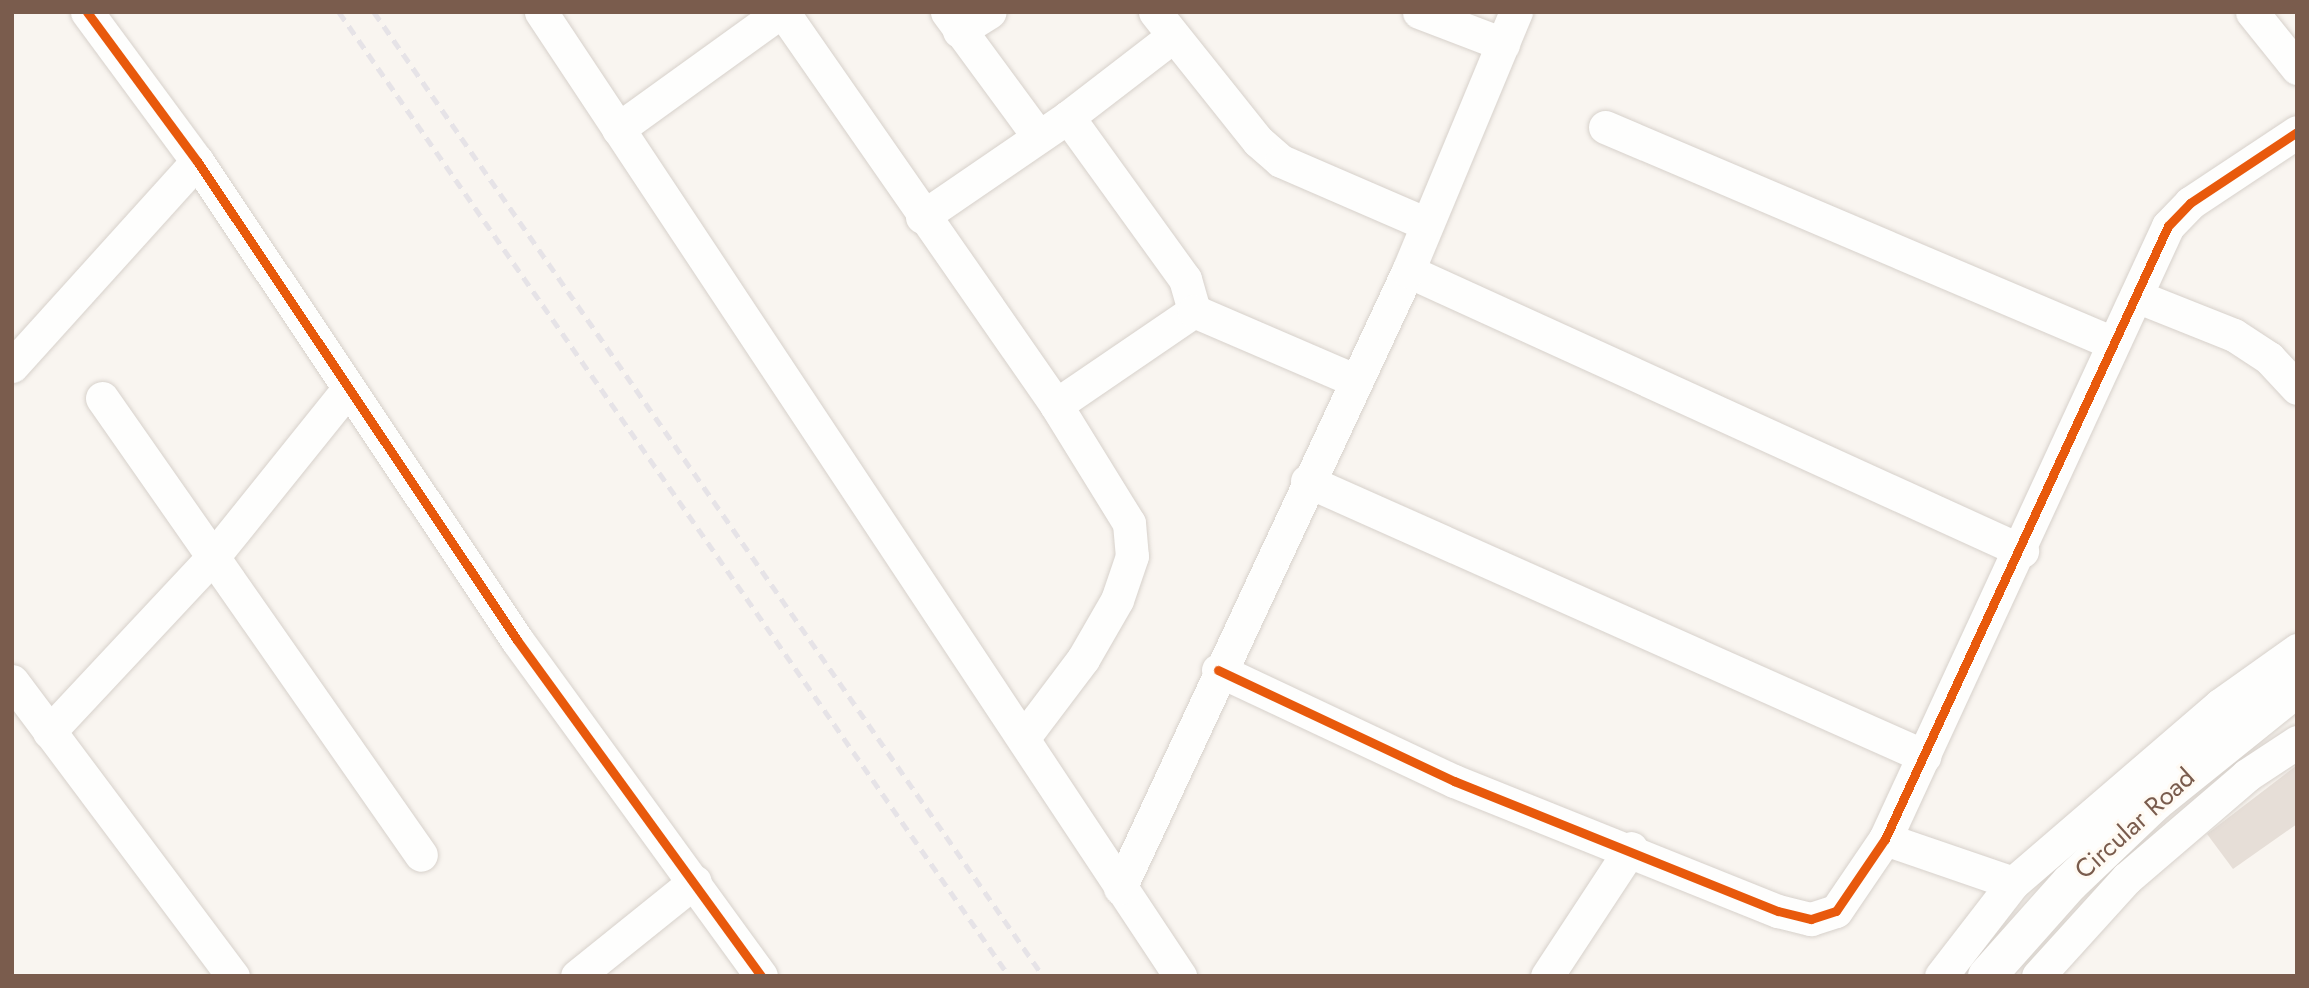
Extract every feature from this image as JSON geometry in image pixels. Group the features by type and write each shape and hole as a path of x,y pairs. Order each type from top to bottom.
{"main road":[{"name":"Circular Road","path":"1987,976 2070,883 2155,802 2297,688"}],"street":[{"path":"87,12 197,162 516,640 695,881 761,976"},
{"path":"541,12 1025,736 1120,888 1180,976"},
{"path":"618,129 781,12 1056,405 1122,507 1129,523 1132,556 1117,600 1083,659 1025,736"},
{"path":"989,12 953,21 1038,136"},
{"path":"1419,12 1503,44"},
{"path":"1120,888 1218,670 1408,271 1424,223 1516,12"},
{"path":"2272,23 2297,68"},
{"path":"922,217 1068,117 1163,24 1281,161 1424,223"},
{"path":"1068,117 1185,279 1194,311"},
{"path":"1605,127 2113,343"},
{"path":"1218,670 1454,781 1631,848 1778,911 1811,919 1836,911 1885,839 2022,551 2113,343 2178,215 2297,132"},
{"path":"12,366 197,162"},
{"path":"1408,271 2022,551"},
{"path":"2136,296 2234,335 2270,358 2297,388"},
{"path":"1056,405 1194,311"},
{"path":"1194,311 1354,380"},
{"path":"49,732 213,557 348,389"},
{"path":"102,398 421,855"},
{"path":"1307,481 1924,756"},
{"path":"1941,976 2013,883 2220,705 2297,650"},
{"path":"12,681 226,973"},
{"path":"2038,976 2127,878 2247,775 2297,742"},
{"path":"1885,839 2013,883"},
{"path":"1547,976 1631,848"},
{"path":"577,976 695,881"}],"building":[{"path":"2297,765 2297,824 2233,869 2207,834"}],"railway":[{"path":"339,12 1009,976"},
{"path":"374,12 1043,976"}],"cycle path":[{"path":"87,12 197,161 517,640 761,976"},
{"path":"1218,670 1454,781 1778,911 1811,919 1836,911 1885,839 2168,226 2190,203 2297,132"}]}
